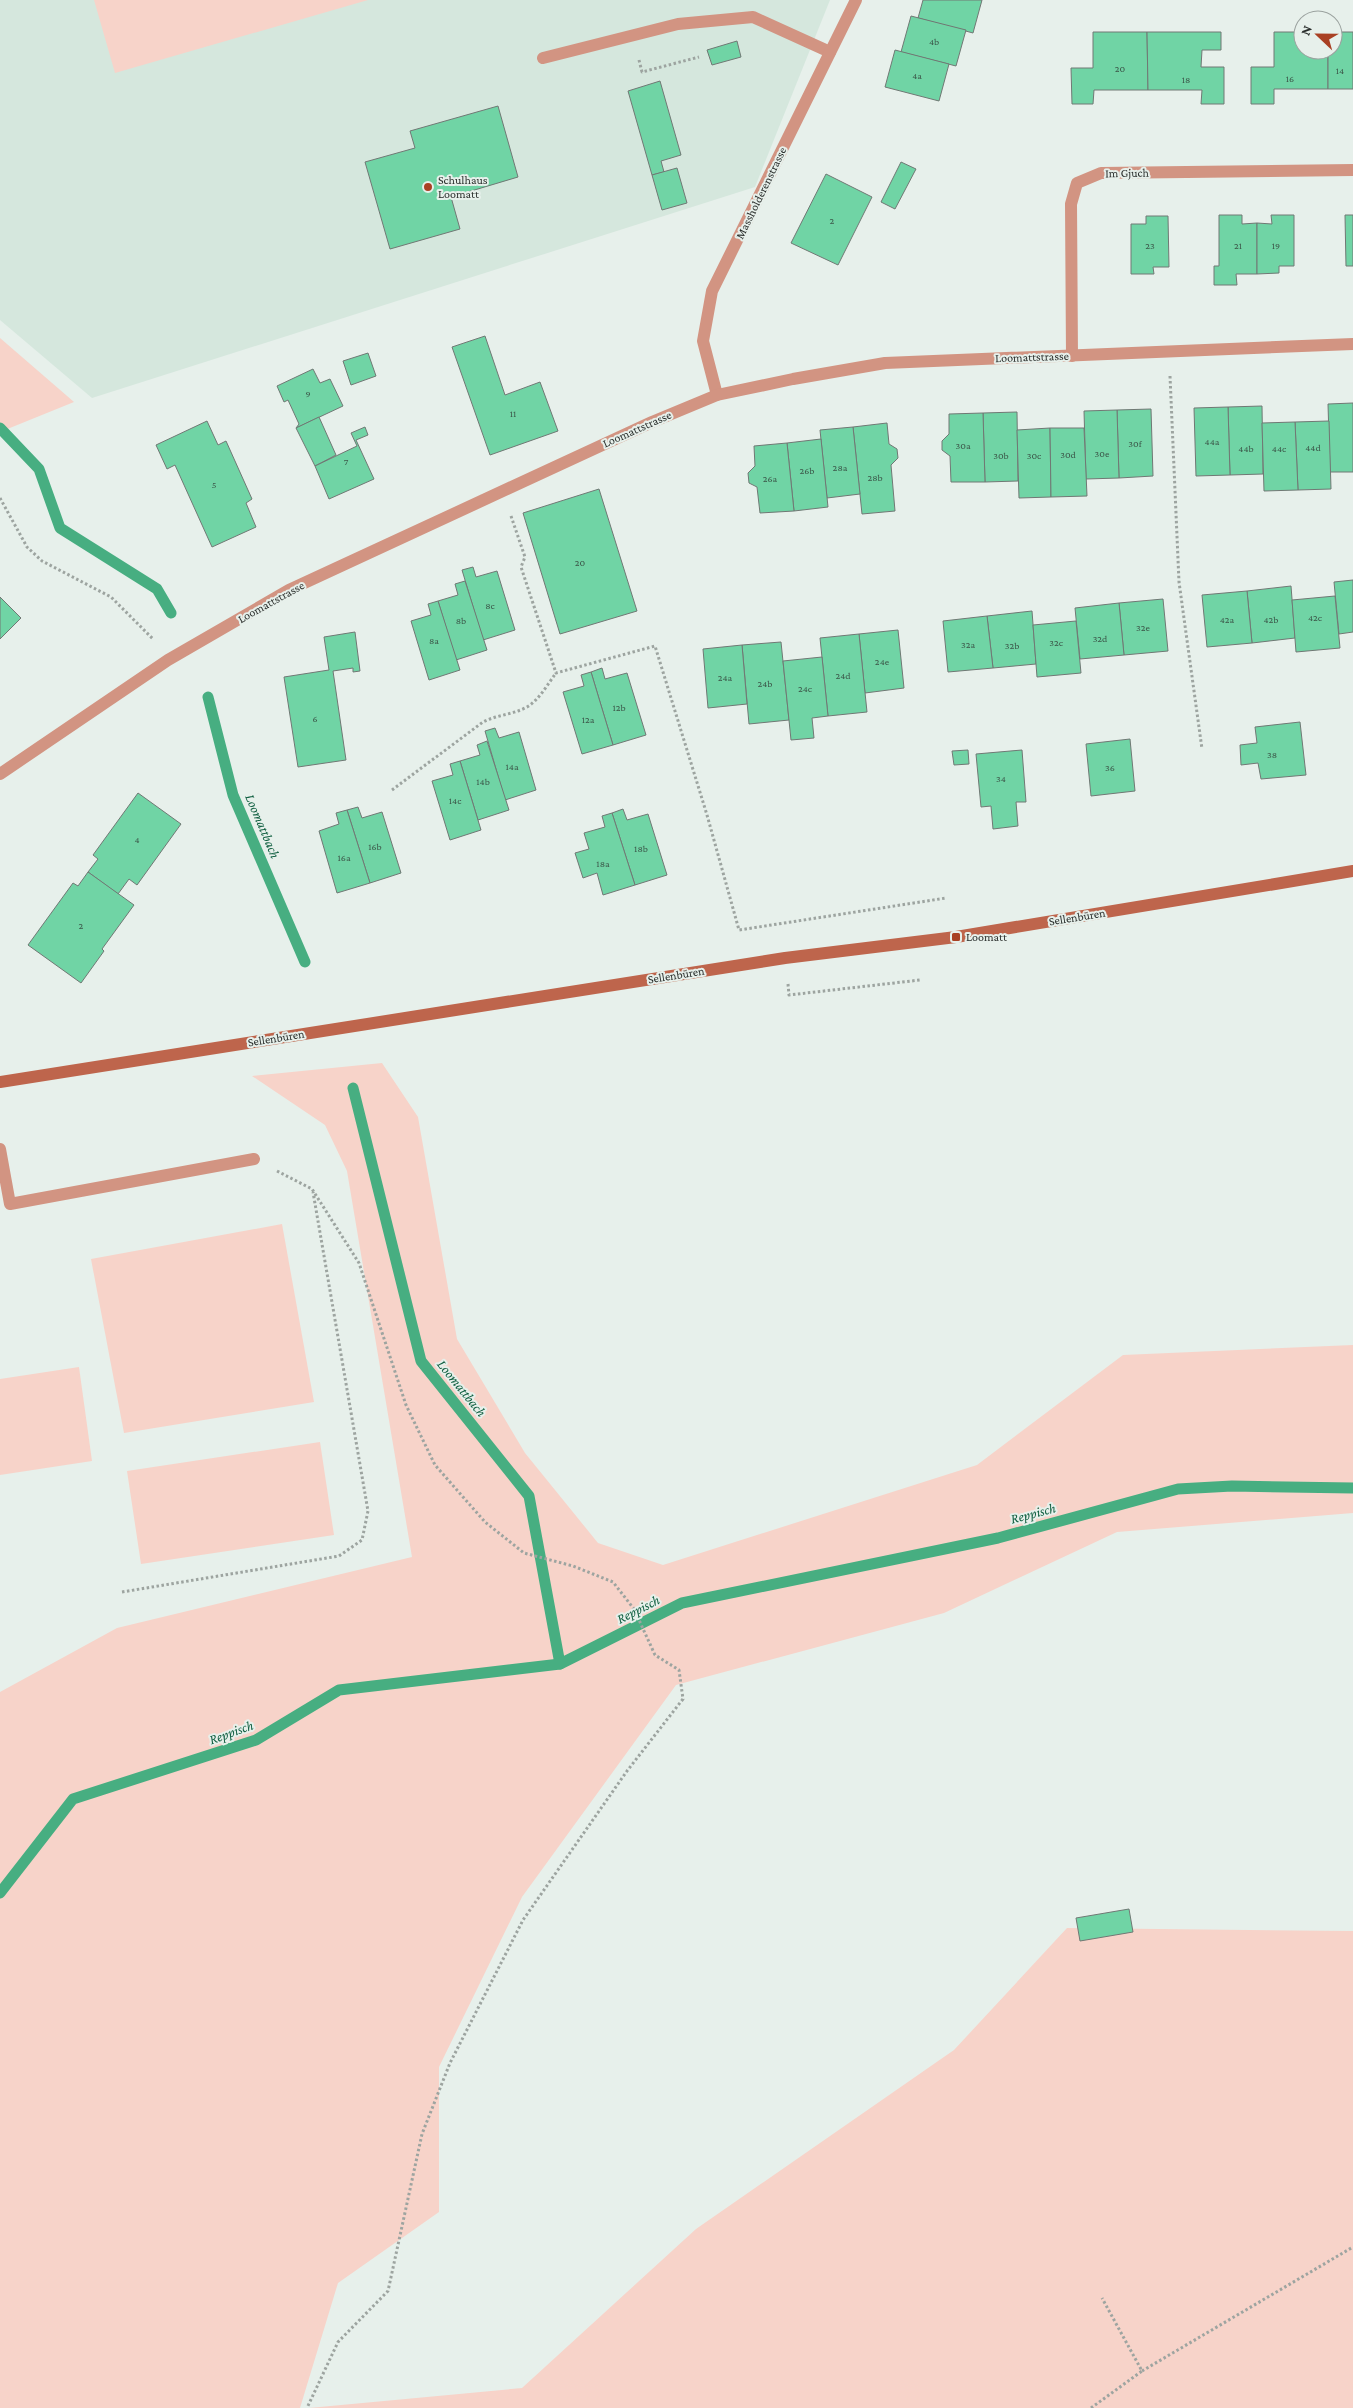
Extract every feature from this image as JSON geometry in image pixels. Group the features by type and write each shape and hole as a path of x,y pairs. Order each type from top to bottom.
{"main road":[{"name":"Sellenbüren","path":"0,1082 785,958 956,937 1353,871"}],"street":[{"name":"Massholderenstrasse","path":"717,395 704,341 712,291 856,0"},
{"path":"543,58 632,34 678,24 752,17 830,52"},
{"name":"Im Gjuch","path":"1072,356 1071,204 1077,183 1101,173 1353,170"},
{"name":"Loomattstrasse","path":"0,774 168,660 288,590 500,491 652,422 717,395 885,363 1353,344"},
{"path":"0,1149 10,1204 254,1159"}],"path":[{"path":"632,34 642,72 699,57"},
{"path":"1169,351 1179,582 1202,749"},
{"path":"500,491 525,557 521,568 556,673"},
{"path":"0,498 27,547 42,561 111,597 155,640 168,660"},
{"path":"392,790 483,722 492,717 526,708 534,703 556,673 655,646 707,815 739,930 946,898"},
{"path":"254,1159 312,1189 359,1263 406,1405 435,1465 485,1522 524,1553 573,1566 612,1582 634,1609 655,1655 679,1670 683,1699 627,1771 523,1920 450,2063 422,2134 388,2292 338,2342 307,2408"},
{"path":"122,1592 339,1556 362,1540 368,1511 312,1189"},
{"path":"1091,2408 1142,2370 1353,2247"},
{"path":"1102,2298 1142,2370"}],"shaded area":[{"path":"0,0 830,0 755,187 92,398 0,320"},
{"path":"94,0 368,0 115,73"},
{"path":"0,338 74,402 0,432"},
{"path":"382,1063 418,1117 457,1339 525,1453 598,1543 663,1565 977,1465 1123,1355 1353,1345 1353,1513 1117,1532 944,1613 676,1685 522,1897 439,2067 439,2212 338,2283 300,2408 0,2408 0,1692 117,1628 412,1557 347,1171 325,1125 252,1076"},
{"path":"282,1224 314,1402 124,1433 91,1259"},
{"path":"79,1367 92,1461 0,1475 0,1379"},
{"path":"320,1442 334,1535 141,1564 127,1471"},
{"path":"1067,1928 1353,1931 1353,2408 309,2408 522,2388 696,2229 954,2050"}],"building":[{"path":"923,0 982,0 973,33 918,18"},
{"path":"911,16 966,30 956,66 901,52"},
{"path":"1093,32 1147,32 1148,90 1094,90 1093,104 1072,104 1071,68 1093,68"},
{"path":"1147,32 1221,32 1221,50 1202,50 1201,67 1224,67 1224,104 1201,104 1202,90 1148,90"},
{"path":"1274,32 1293,32 1293,60 1328,60 1328,89 1274,89 1274,104 1251,104 1251,67 1274,67"},
{"path":"1343,32 1353,32 1353,89 1328,89 1328,60 1343,60"},
{"path":"737,41 741,57 712,65 707,50"},
{"path":"895,50 949,64 939,101 885,87"},
{"path":"660,81 681,155 661,161 664,172 652,175 628,91"},
{"name":"Schulhaus Loomatt","path":"498,106 518,177 451,197 460,229 390,249 365,162 415,148 410,131"},
{"path":"901,162 916,169 895,209 881,202"},
{"path":"677,168 687,203 662,210 652,175"},
{"path":"826,174 872,197 838,265 791,243"},
{"path":"1219,215 1242,215 1242,224 1257,223 1257,274 1236,274 1237,285 1214,285 1214,266 1219,266"},
{"path":"1271,215 1294,215 1294,266 1279,266 1279,273 1257,274 1257,223 1272,224"},
{"path":"1345,215 1353,215 1353,266 1346,266"},
{"path":"1146,216 1168,216 1169,267 1153,267 1154,274 1131,274 1131,224 1146,224"},
{"path":"485,336 505,395 540,382 558,431 490,455 452,347"},
{"path":"368,353 376,376 351,385 343,361"},
{"path":"313,369 320,383 330,379 343,406 296,428 299,424 288,400 284,402 277,386"},
{"path":"1353,403 1353,472 1330,472 1328,404"},
{"path":"1262,406 1263,474 1230,475 1228,407"},
{"path":"1228,407 1230,475 1196,476 1194,408"},
{"path":"1151,409 1153,476 1119,478 1117,410"},
{"path":"1117,410 1119,478 1086,479 1084,411"},
{"path":"1017,412 1018,481 985,482 983,413"},
{"path":"983,413 985,482 951,482 950,456 942,450 942,441 949,434 949,414"},
{"path":"319,417 336,455 315,466 296,428"},
{"path":"207,421 218,445 226,441 252,499 246,503 256,527 212,547 175,465 167,469 156,445"},
{"path":"1329,421 1331,489 1298,490 1295,422"},
{"path":"1295,422 1298,490 1264,491 1262,423"},
{"path":"887,423 889,444 897,449 898,458 891,465 895,511 862,514 853,427"},
{"path":"365,427 368,435 356,440 374,479 329,499 315,466 357,446 351,433"},
{"path":"853,427 860,494 827,498 820,430"},
{"path":"1050,428 1051,497 1019,498 1017,430"},
{"path":"1050,428 1084,428 1087,496 1051,497"},
{"path":"821,439 828,507 794,511 787,443"},
{"path":"787,443 794,511 760,513 757,487 749,483 748,473 755,466 754,446"},
{"path":"599,489 637,611 560,634 523,513"},
{"path":"473,567 476,577 497,571 515,630 483,640 462,570"},
{"path":"1353,580 1353,632 1339,634 1334,582"},
{"path":"465,581 487,650 456,660 438,601 458,595 455,584"},
{"path":"1291,586 1295,638 1252,643 1247,591"},
{"path":"1247,591 1252,643 1207,647 1202,595"},
{"path":"1335,596 1340,648 1296,652 1292,600"},
{"path":"0,597 21,618 0,639"},
{"path":"1163,599 1168,651 1124,655 1119,603"},
{"path":"438,601 460,670 429,680 411,621 431,615 428,604"},
{"path":"1119,603 1124,655 1080,659 1075,608"},
{"path":"1032,611 1036,664 993,668 987,616"},
{"path":"987,616 993,668 948,672 943,621"},
{"path":"1076,621 1081,673 1037,677 1033,625"},
{"path":"898,630 904,688 865,693 859,634"},
{"path":"355,632 360,671 353,672 353,668 333,671 346,760 298,767 284,677 329,670 324,637"},
{"path":"859,634 867,712 828,716 820,638"},
{"path":"781,642 789,720 749,724 742,645"},
{"path":"742,645 747,704 708,708 703,649"},
{"path":"822,657 828,716 812,718 814,738 791,740 783,661"},
{"path":"602,668 605,679 627,673 646,735 613,745 591,672"},
{"path":"591,672 613,745 582,754 563,692 584,686 581,675"},
{"path":"1300,722 1306,775 1261,779 1258,763 1241,765 1240,745 1257,743 1255,727"},
{"path":"495,728 499,738 519,732 536,790 505,800 485,731"},
{"path":"1130,739 1135,791 1091,796 1086,744"},
{"path":"487,741 509,810 478,820 460,761 480,755 477,745"},
{"path":"968,750 969,764 954,765 952,751"},
{"path":"1022,750 1026,802 1016,802 1018,826 993,829 991,806 981,807 976,754"},
{"path":"460,761 481,830 450,840 432,781 453,775 450,764"},
{"path":"138,793 181,824 137,885 129,879 118,894 88,872 98,859 93,855"},
{"path":"358,807 362,818 382,812 401,873 370,883 347,810"},
{"path":"623,809 627,820 648,814 667,875 635,885 612,813"},
{"path":"347,810 370,883 337,893 319,831 339,824 336,813"},
{"path":"612,813 635,885 603,895 597,873 583,878 575,853 589,849 584,833 605,827 602,816"},
{"path":"88,872 134,905 102,949 104,951 81,983 28,945 73,883 78,886"},
{"path":"1129,1909 1133,1932 1080,1941 1076,1918"}],"waterway":[{"name":"Loomattbach","path":"0,428 39,469 60,528 157,589 171,613"},
{"name":"Loomattbach","path":"208,697 233,795 305,962"},
{"name":"Loomattbach","path":"353,1088 421,1361 529,1496 560,1664"},
{"name":"Reppisch","path":"0,1893 73,1799 256,1740 339,1690 560,1664 682,1603 998,1538 1178,1489 1232,1486 1353,1488"}],"place":[{"name":"Schulhaus Loomatt","path":"428,187"},
{"name":"Loomatt","path":"956,937"}]}
